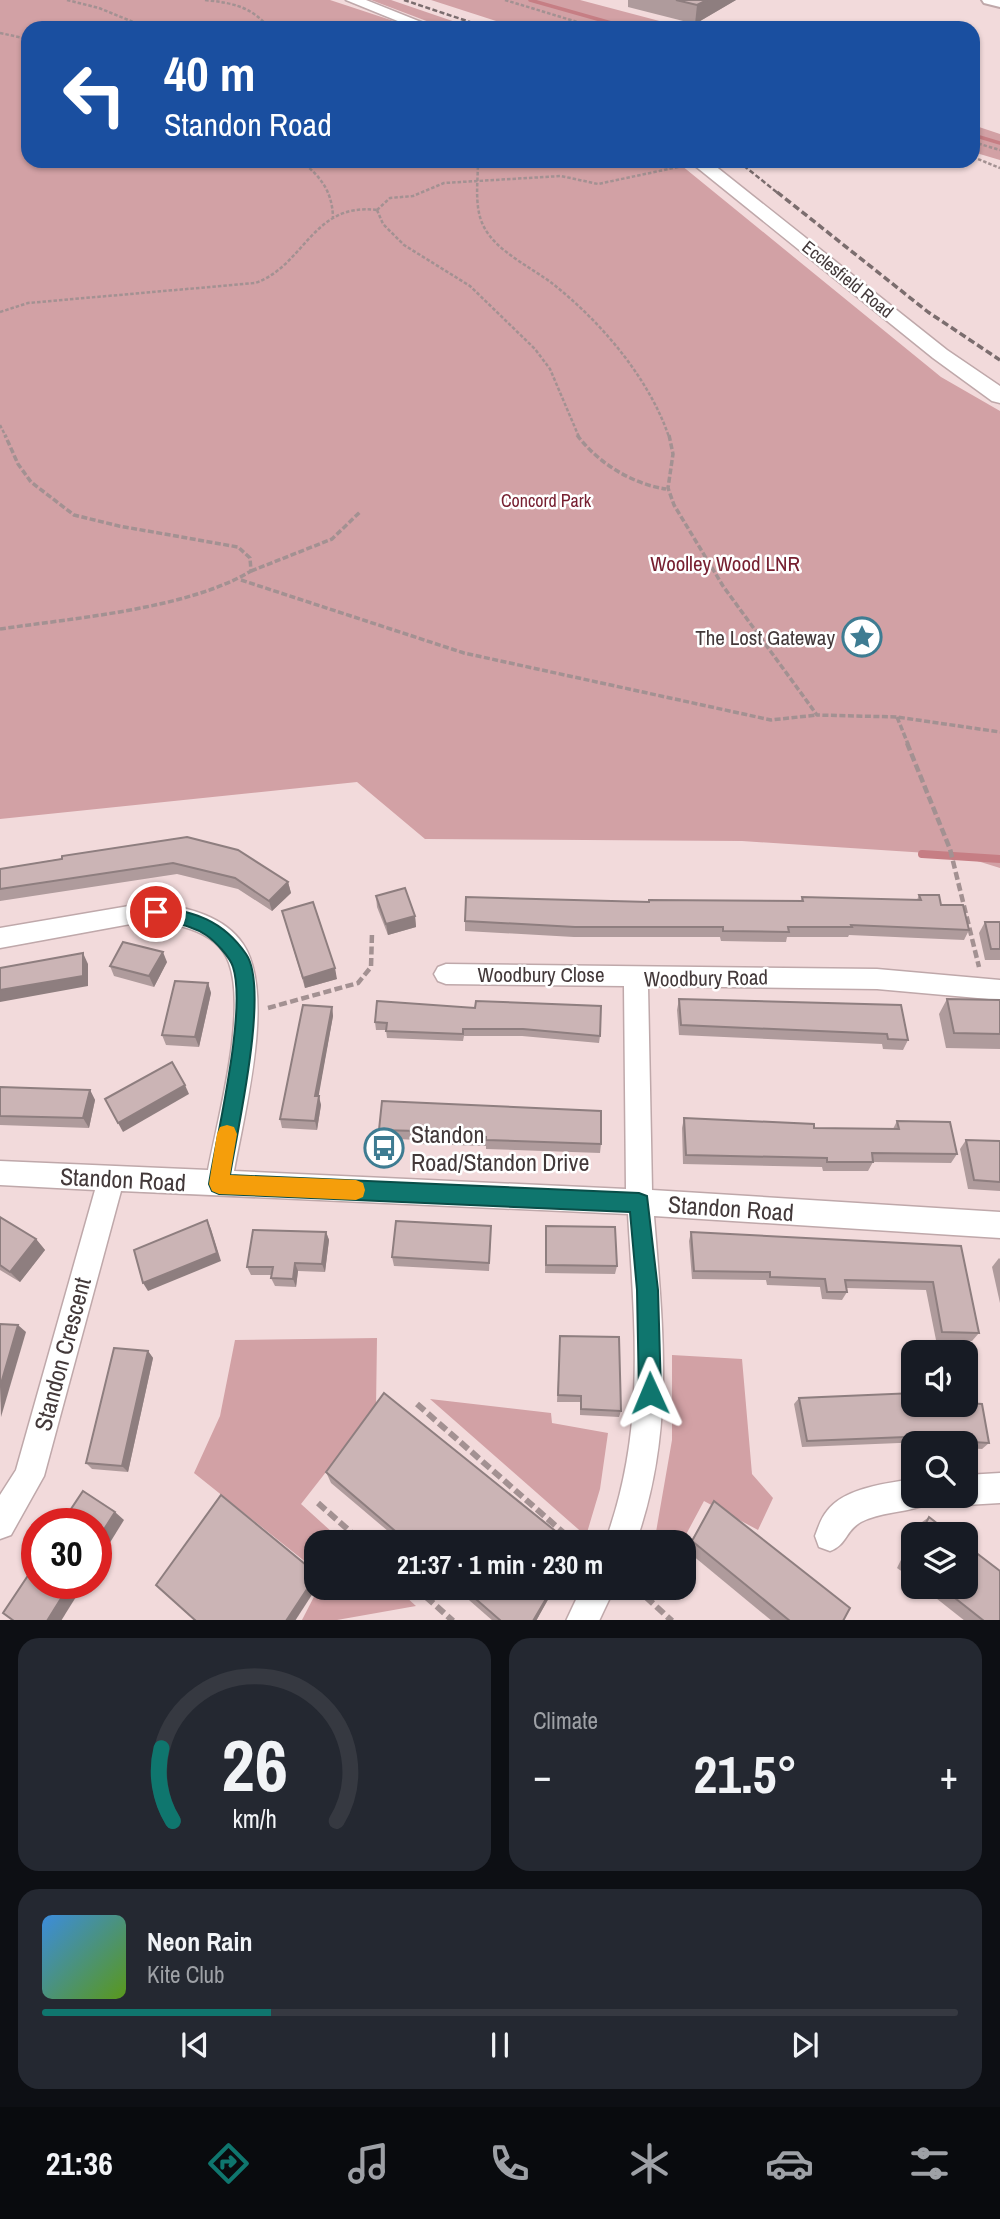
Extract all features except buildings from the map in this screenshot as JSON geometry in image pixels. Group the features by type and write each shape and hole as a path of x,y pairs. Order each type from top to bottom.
{"main road":[{"path":"353,0 410,21"},
{"name":"Ecclesfield Road","path":"707,168 940,354 1000,396"}],"street":[{"path":"988,0 1000,3"},
{"path":"0,937 156,912 178,915 214,931 240,960 247,986 245,1013 219,1184"},
{"name":"Woodbury Close","path":"446,974 636,975"},
{"name":"Woodbury Road","path":"624,1530 640,1476 650,1393 648,1290 639,1202 636,975 877,979 992,989"},
{"name":"Standon Road","path":"0,1173 639,1202 1000,1225"},
{"name":"Standon Crescent","path":"0,1524 29,1476 111,1179"},
{"path":"978,1489 1000,1488"},
{"path":"830,1536 839,1519 860,1507 901,1496"},
{"path":"582,1620 592,1600"}],"path":[{"path":"67,0 99,8 131,21"},
{"path":"205,0 237,2 259,14 264,21"},
{"path":"505,0 574,21"},
{"path":"0,33 21,38"},
{"path":"980,144 1000,150"},
{"path":"980,160 1000,168"},
{"path":"310,168 324,180 333,200 333,216"},
{"path":"478,168 477,207 483,228 501,245 559,288 606,335 640,382 671,442 674,458 666,489 698,548 817,715"},
{"path":"377,210 390,198 408,200 428,187 478,180 561,176 597,184 671,168"},
{"path":"0,312 28,303 238,286 258,281 272,272 333,216 369,207 377,210 382,224 392,237 472,287 537,351 550,368 578,437 603,460 632,480 666,489"},
{"path":"0,425 18,464 31,482 74,515 119,526 238,547 250,558 251,570"},
{"path":"0,629 176,598 241,580 251,570 332,539 361,511"},
{"path":"241,580 464,653 771,720 817,715 897,717 1000,732"},
{"path":"897,717 950,849 992,989"},
{"path":"245,1013 358,983 368,977 374,960 372,933"},
{"path":"417,1404 559,1530"},
{"path":"318,1503 348,1530"},
{"path":"430,1600 453,1620"},
{"path":"650,1600 672,1620"}],"green space":[{"name":"Concord Park","path":"0,0 330,0 394,21 21,21 21,168 685,168 941,377 1000,411 1000,868 958,855 742,841 425,839 357,782 0,819"},
{"path":"371,0 391,0 452,21 426,21"},
{"path":"431,0 580,0 660,21 496,21"},
{"path":"980,127 1000,134 1000,160 980,154"},
{"path":"377,1338 376,1408 301,1504 330,1530 304,1530 304,1561 194,1473 220,1416 235,1340"},
{"path":"672,1355 742,1359 752,1474 773,1498 758,1530 704,1501 688,1530 656,1530 672,1440"},
{"path":"430,1399 551,1413 552,1423 608,1433 600,1489 588,1530 579,1530"},
{"path":"312,1600 409,1600 416,1606 337,1620 302,1620"}],"waterway":[{"path":"530,0 604,21"},
{"path":"980,137 1000,143"},
{"path":"922,854 1000,859"}],"railway":[{"path":"404,0 467,21"},
{"path":"747,168 779,194"},
{"path":"777,192 928,312 1000,360"}],"slow traffic":[{"path":"227,1134 219,1184 356,1190"}],"place":[{"name":"The Lost Gateway","path":"862,637"},
{"name":"Standon Road/Standon Drive","path":"384,1148"}],"route":[{"path":"156,912 178,915 214,931 229,944 240,960 247,986 243,1036 219,1184 639,1202 648,1290 650,1393"}],"park label":[{"name":"Woolley Wood LNR","path":"725,563"}]}
